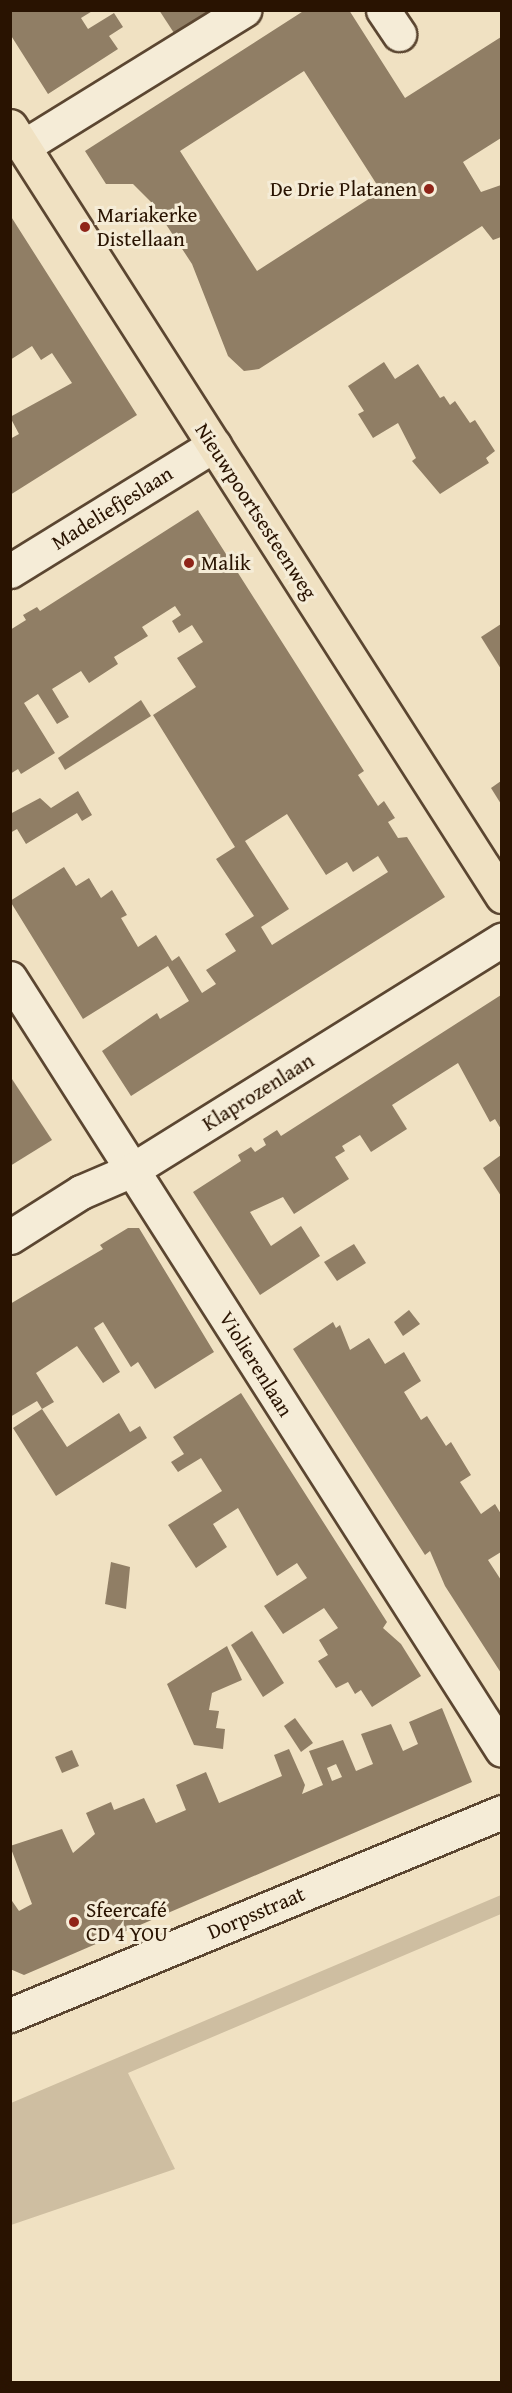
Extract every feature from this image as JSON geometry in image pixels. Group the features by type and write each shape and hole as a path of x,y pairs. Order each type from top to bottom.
{"main road":[{"name":"Nieuwpoortsesteenweg","path":"17,136 501,896"}],"street":[{"path":"17,136 244,10"},
{"name":"Madeliefjeslaan","path":"10,571 214,445"},
{"name":"Klaprozenlaan","path":"10,1237 81,1192 132,1170 501,940"},
{"name":"Violierenlaan","path":"10,978 501,1750"},
{"name":"Dorpsstraat","path":"10,2015 501,1812"}],"shaded area":[{"path":"501,1895 501,1914 128,2073 175,2169 11,2225 11,2103"}],"building":[{"path":"10,10 94,10 81,18 88,29 114,13 123,27 109,36 118,49 48,94 10,34"},
{"path":"159,10 210,10 174,33"},
{"name":"De Drie Platanen","path":"305,10 349,10 405,98 501,37 501,138 463,162 481,192 501,185 501,237 493,240 482,226 259,369 244,371 228,356 192,264 152,203 133,184 106,184 85,151","holes":["304,71 381,191 257,271 180,151"]},
{"path":"10,215 137,415 10,495 10,439 19,434 10,417 72,383 52,353 41,360 32,346 10,360"},
{"path":"384,362 395,379 418,364 440,398 444,396 450,405 455,401 470,423 475,420 495,451 486,458 489,463 440,494 412,461 416,458 398,423 373,438 358,414 364,411 348,386"},
{"path":"198,510 364,771 358,775 378,806 384,801 395,818 388,822 398,838 407,837 445,897 131,1096 102,1051 157,1013 160,1019 189,1001 168,966 83,1019 10,901 64,867 76,886 89,878 101,898 112,890 127,915 121,918 138,947 156,935 172,961 179,956 202,993 216,984 206,970 236,951 225,934 254,916 216,859 235,847 153,715 196,687 177,658 203,642 192,625 179,633 172,621 181,615 175,606 142,627 148,636 114,657 118,664 89,683 81,671 52,689 69,717 57,724 38,694 24,703 55,753 21,774 18,769 10,774 10,630 26,620 23,615 37,607 40,611","holes":["287,814 326,875 347,862 353,872 378,856 388,872 272,945 261,927 289,909 245,841"]},
{"path":"501,624 501,669 481,637"},
{"path":"141,700 151,716 65,770 58,758"},
{"path":"501,781 501,804 491,788"},
{"path":"78,791 92,815 82,821 77,813 26,844 17,829 10,833 10,814 40,798 51,808"},
{"path":"501,995 501,1129 495,1119 490,1122 458,1063 392,1105 407,1129 371,1152 360,1135 342,1146 345,1151 335,1157 349,1179 294,1214 283,1197 250,1212 271,1246 301,1226 320,1256 260,1295 193,1192 241,1161 238,1155 251,1147 255,1152 266,1145 263,1139 277,1130 281,1136"},
{"path":"10,1076 52,1140 10,1166"},
{"path":"501,1155 501,1196 483,1168"},
{"path":"128,1228 139,1228 214,1352 155,1389 138,1362 131,1367 103,1322 94,1328 120,1372 103,1383 77,1346 36,1373 54,1402 42,1409 37,1401 10,1417 10,1304 103,1249 100,1245"},
{"path":"354,1244 366,1263 337,1281 324,1262"},
{"path":"409,1310 420,1324 403,1336 394,1322"},
{"path":"333,1322 336,1328 340,1325 350,1350 369,1338 385,1364 404,1352 421,1381 404,1392 421,1420 427,1416 446,1446 451,1442 471,1475 460,1482 481,1514 495,1504 501,1514 501,1552 488,1560 501,1580 501,1673 445,1586 430,1551 425,1555 293,1349"},
{"path":"241,1393 387,1622 383,1628 401,1644 421,1676 372,1707 361,1690 355,1694 348,1682 336,1688 318,1661 328,1655 319,1640 338,1628 324,1608 283,1634 264,1606 307,1578 297,1563 277,1576 238,1508 213,1524 227,1547 196,1568 168,1525 222,1491 201,1458 178,1472 171,1462 184,1454 173,1437"},
{"path":"42,1409 67,1447 119,1413 130,1432 140,1426 147,1438 56,1496 13,1428"},
{"path":"111,1562 130,1567 126,1609 105,1604"},
{"path":"252,1631 284,1683 263,1697 231,1645"},
{"path":"227,1646 242,1680 212,1693 209,1710 219,1711 216,1728 225,1729 223,1749 194,1745 167,1684"},
{"path":"442,1708 472,1782 24,1975 10,1969 10,1898 19,1911 32,1904 10,1846 62,1829 73,1853 95,1834 86,1813 111,1802 114,1810 144,1798 156,1823 186,1810 176,1785 206,1772 219,1803 282,1776 274,1755 289,1749 305,1785 302,1794 323,1785 309,1751 343,1740 356,1771 373,1764 361,1734 391,1724 403,1751 418,1744 409,1722","holes":["336,1764 342,1777 332,1781 327,1768"]},
{"path":"295,1718 313,1743 301,1752 284,1726"},
{"path":"72,1750 79,1766 62,1773 55,1757"}],"place":[{"name":"De Drie Platanen","path":"429,189"},
{"name":"Mariakerke Distellaan","path":"85,227"},
{"name":"Malik","path":"189,563"},
{"name":"Sfeercafé CD 4 YOU","path":"74,1922"}]}
